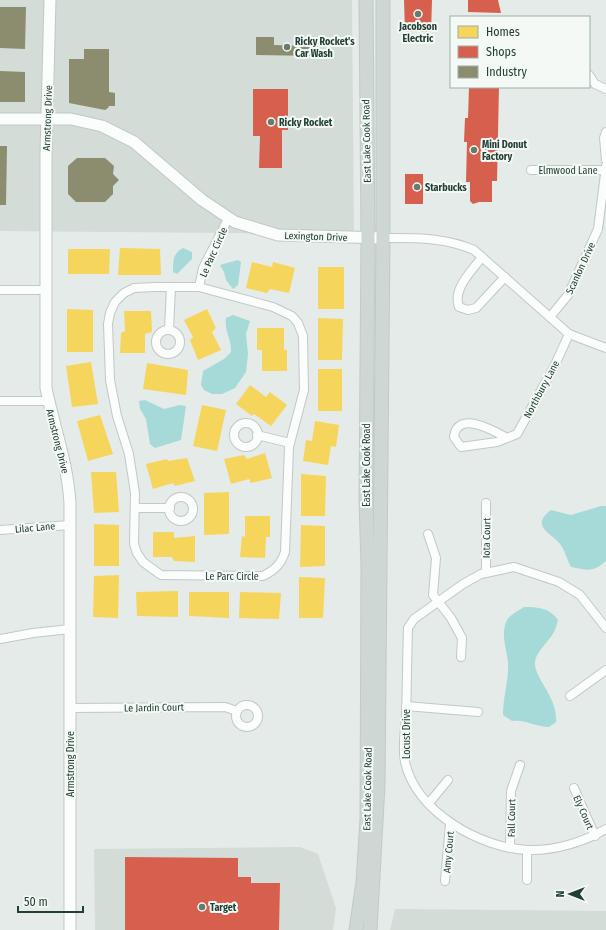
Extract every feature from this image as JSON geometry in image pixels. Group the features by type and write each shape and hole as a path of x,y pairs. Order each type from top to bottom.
{"main road":[{"name":"East Lake Cook Road","path":"356,930 363,882 367,819 368,566 365,405 368,238 366,0"},
{"name":"East Lake Cook Road","path":"370,930 378,785 383,238 383,0"}],"street":[{"name":"Armstrong Drive","path":"50,0 47,119 46,388 69,486 70,930"},
{"path":"590,76 595,84 606,89"},
{"name":"Lexington Drive","path":"0,119 71,119 102,126 134,142 202,200 236,222 278,234 437,239 458,243 474,250 569,334 606,348"},
{"path":"606,132 604,138 606,160"},
{"name":"Elmwood Lane","path":"531,170 606,168"},
{"name":"Scanlon Drive","path":"550,317 568,295 598,229 604,196 606,168"},
{"name":"Le Parc Circle","path":"199,287 204,268 228,217"},
{"path":"482,257 458,290 456,300 459,307 468,310 476,308 505,278"},
{"path":"170,330 171,287"},
{"name":"Le Parc Circle","path":"199,287 273,307 292,316 298,322 303,336 304,390 290,443 286,485 285,552 281,562 274,570 263,576 161,575 142,562 134,544 135,493 129,454 117,416 110,380 108,349 109,318 115,302 124,293 134,288 199,287"},
{"path":"0,290 46,290"},
{"name":"Northbury Lane","path":"507,438 491,429 475,424 459,425 455,429 454,437 461,446 497,442 507,438 517,434 554,367 569,334"},
{"path":"0,401 48,401"},
{"path":"257,435 290,443"},
{"name":"Iota Court","path":"483,573 486,503"},
{"path":"135,508 170,508"},
{"name":"Lilac Lane","path":"0,530 70,524"},
{"path":"428,534 436,558 433,595 451,618 462,638 461,656"},
{"path":"483,573 514,567 559,582 580,595 606,628"},
{"name":"Locust Drive","path":"483,573 414,619 408,628 405,761 409,773 420,793 450,824 495,844 527,850 558,848 595,836 606,829"},
{"path":"0,639 33,632 70,629"},
{"path":"570,696 606,670"},
{"path":"406,706 478,712"},
{"name":"Le Jardin Court","path":"70,708 225,707 237,711"},
{"name":"Fall Court","path":"510,848 511,791 520,765"},
{"path":"429,804 448,780"},
{"name":"Ely Court","path":"574,788 595,836"},
{"name":"Amy Court","path":"445,880 450,824"},
{"path":"527,850 527,880"}],"shaded area":[{"path":"0,0 352,0 354,234 0,231"},
{"path":"300,847 318,854 336,908 333,930 95,930 94,849"},
{"path":"395,909 606,911 606,930 390,930"}],"water":[{"path":"183,248 192,252 192,259 177,274 173,272 174,258 177,252"},
{"path":"238,260 241,262 238,285 233,289 226,280 220,265"},
{"path":"233,315 250,321 246,334 248,354 246,372 235,388 222,394 212,394 204,390 201,385 203,371 224,359 231,352 226,318"},
{"path":"145,400 164,409 180,405 186,406 181,440 155,448 150,444 146,419 140,409 139,401"},
{"path":"601,506 606,506 606,561 589,570 571,567 562,546 547,532 542,525 542,520 551,510 571,515"},
{"path":"524,607 543,609 551,613 558,620 554,632 536,657 535,661 535,667 550,696 556,713 556,722 549,727 521,721 512,721 503,715 508,669 504,642 505,625 510,616"}],"building: Homes":[{"path":"120,248 160,249 161,275 118,275"},
{"path":"68,249 110,249 109,274 68,274"},
{"path":"252,262 272,267 273,262 295,268 289,293 270,289 267,293 246,288"},
{"path":"318,267 344,267 344,309 318,309"},
{"path":"67,309 93,310 93,352 67,352"},
{"path":"207,309 216,328 212,332 221,350 198,360 190,340 193,337 184,320"},
{"path":"124,311 151,311 152,332 145,334 145,353 120,353 121,333 125,331"},
{"path":"318,318 343,319 342,360 318,360"},
{"path":"257,328 284,328 284,350 287,350 287,371 262,371 262,350 257,350"},
{"path":"91,362 98,404 72,407 66,366"},
{"path":"147,363 188,370 186,395 143,389"},
{"path":"318,369 342,369 342,411 318,411"},
{"path":"250,385 266,397 270,392 287,405 271,426 254,414 252,416 236,404"},
{"path":"202,405 226,410 217,451 193,446"},
{"path":"100,415 113,454 88,461 77,421"},
{"path":"315,421 339,425 336,447 331,446 328,465 303,461 306,440 312,441"},
{"path":"265,453 272,478 251,483 249,479 231,484 224,459 244,455 247,459"},
{"path":"187,458 195,481 175,486 173,483 153,489 146,464 167,459 168,461"},
{"path":"91,472 116,472 119,512 94,513"},
{"path":"301,474 326,476 325,516 301,516"},
{"path":"229,492 229,534 204,535 204,493"},
{"path":"245,516 270,516 270,537 266,537 265,558 240,557 242,536 245,537"},
{"path":"94,524 119,525 119,566 94,566"},
{"path":"301,525 325,526 325,566 300,567"},
{"path":"153,532 174,532 174,538 195,536 195,562 174,561 172,557 153,557"},
{"path":"119,575 118,618 93,617 94,576"},
{"path":"299,577 325,578 323,618 299,618"},
{"path":"178,591 178,617 137,616 136,592"},
{"path":"189,592 229,592 229,618 189,616"},
{"path":"240,592 281,593 279,619 239,618"}],"building: Shops":[{"name":"Jacobson Electric","path":"404,0 432,0 431,32 405,32"},
{"path":"468,0 498,0 501,13 468,12"},
{"path":"469,88 499,88 497,181 492,181 492,202 479,202 473,204 470,201 470,182 466,182 467,142 464,142 465,118 468,118"},
{"name":"Ricky Rocket","path":"253,89 288,89 288,130 282,130 282,168 259,168 260,136 253,136"},
{"path":"405,174 423,174 423,204 405,204"},
{"name":"Target","path":"125,857 238,858 238,877 251,877 251,883 280,883 279,930 125,930"}],"building: Industry":[{"path":"0,7 26,7 25,49 0,48"},
{"name":"Ricky Rocket's Car Wash","path":"256,37 274,37 274,45 309,46 309,39 318,39 318,56 256,55"},
{"path":"84,49 109,49 109,92 115,93 115,106 109,106 105,110 69,103 69,59 84,59"},
{"path":"0,71 25,72 25,102 0,102"},
{"path":"0,146 7,146 6,205 0,205"},
{"path":"77,158 105,158 114,166 113,174 119,180 113,186 113,194 105,202 76,202 68,194 68,166"}],"place":[{"name":"Jacobson Electric","path":"418,14"},
{"name":"Ricky Rocket's Car Wash","path":"287,47"},
{"name":"Ricky Rocket","path":"271,122"},
{"name":"Mini Donut Factory","path":"474,150"},
{"name":"Starbucks","path":"417,187"},
{"name":"Target","path":"202,907"}]}
